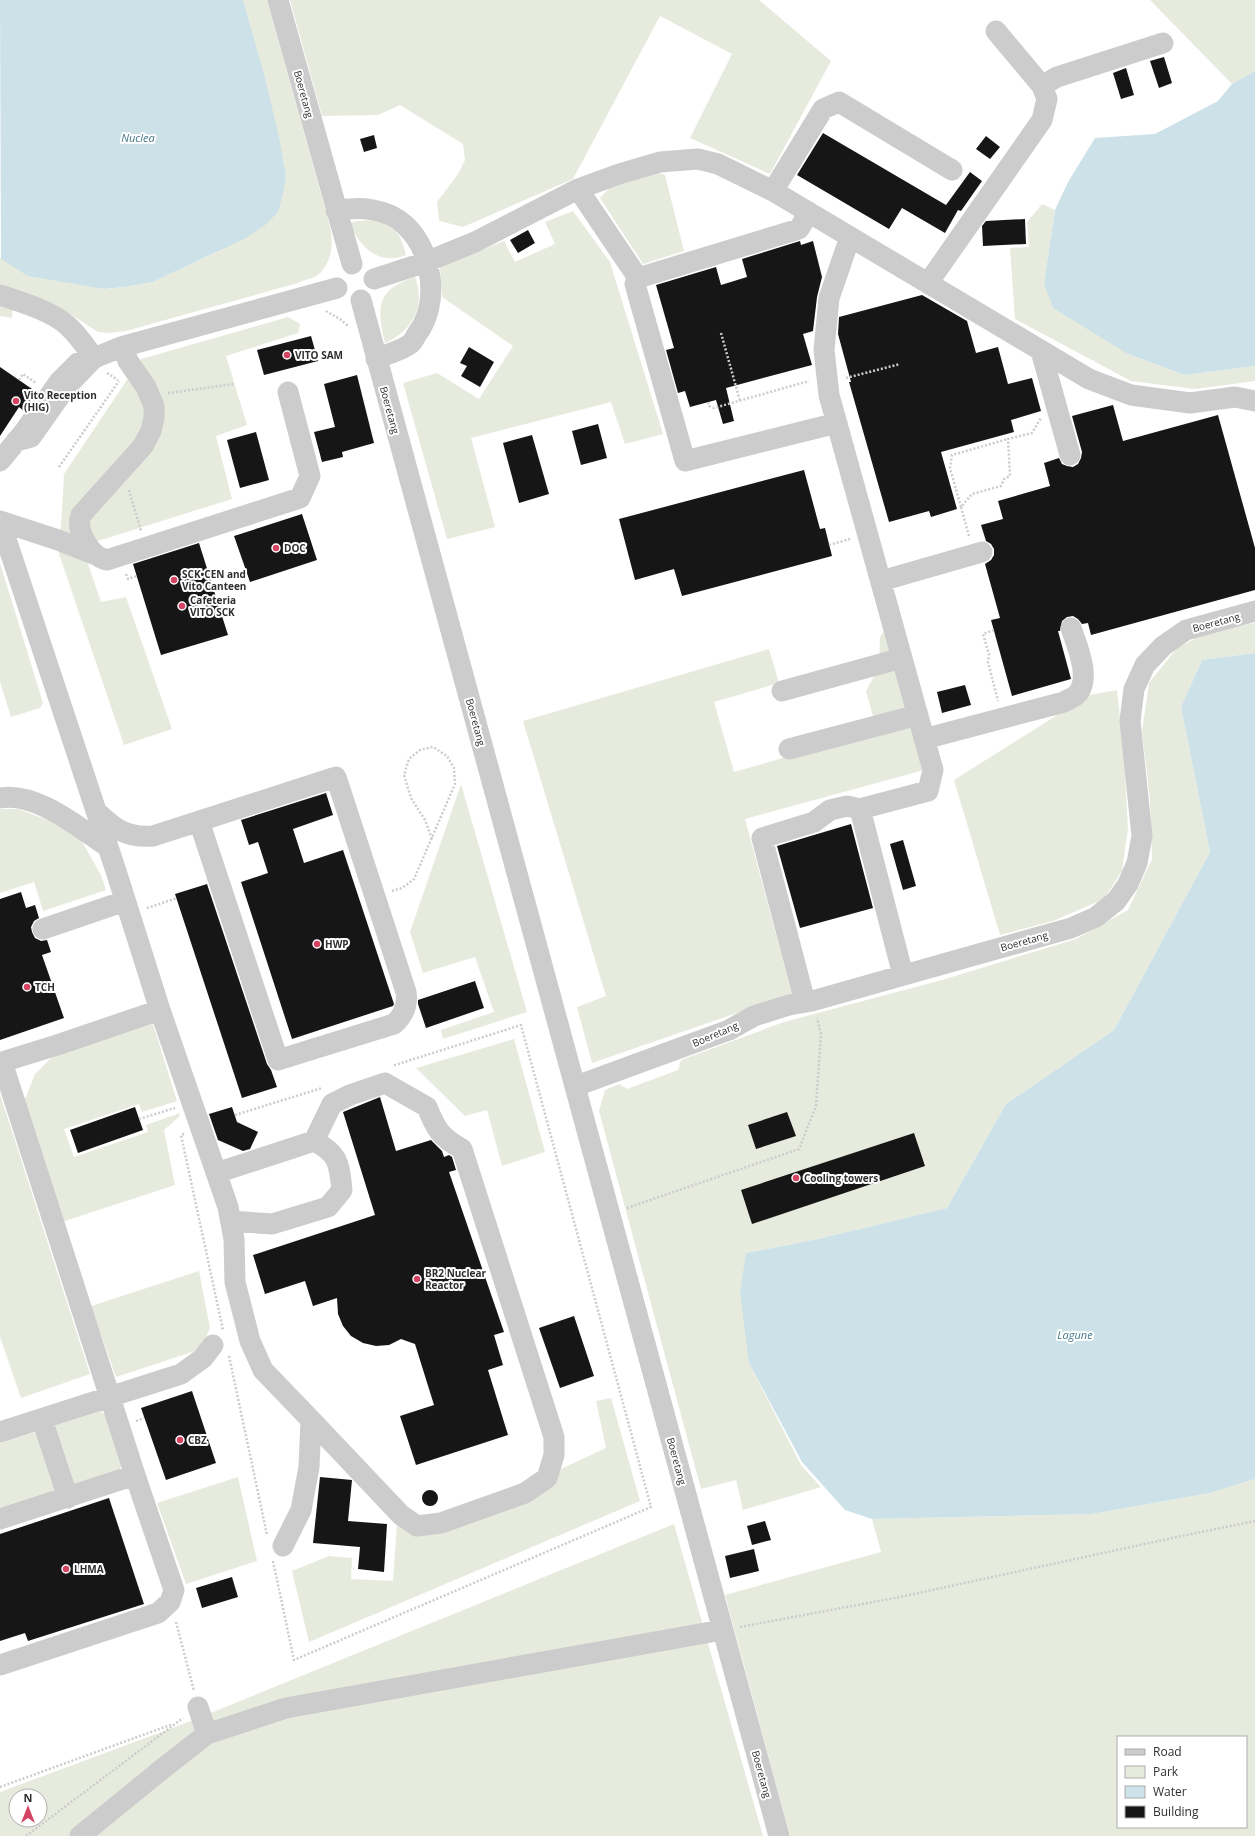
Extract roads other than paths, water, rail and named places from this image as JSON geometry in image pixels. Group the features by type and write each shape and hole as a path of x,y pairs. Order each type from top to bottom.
{"street":[{"name":"Boeretang","path":"278,0 352,264"},
{"path":"928,283 1042,120 1047,99 1042,86 996,31"},
{"path":"1042,86 1057,77 1164,43"},
{"path":"773,191 823,109 840,102 952,170"},
{"path":"374,279 426,262 491,234 578,189 619,174 660,162 698,159 718,164 773,191 1090,379 1131,395 1190,402 1235,396 1255,401"},
{"path":"578,189 638,278"},
{"path":"336,211 361,208 383,212 405,224 420,243 426,262 430,281 431,302 425,324 410,344 376,359"},
{"path":"809,212 800,230 638,278 635,284 685,461 837,423"},
{"path":"809,1001 762,838 814,822 830,810 847,806 860,809 928,791 933,770 830,395 824,350 829,298 850,237"},
{"path":"352,264 363,265 368,268 374,279 374,284 370,294 361,300 348,300 342,296 337,288 336,281 341,270 352,264"},
{"path":"0,461 16,441 31,437 67,386 94,358 124,346 337,288"},
{"path":"0,295 55,317 68,325 94,358 90,377 41,444"},
{"name":"Boeretang","path":"361,300 779,1836"},
{"path":"124,346 128,361 146,387 154,406 154,418 151,431 143,446 81,515 79,520 81,534 96,555 101,559 107,560 300,498 310,476 288,392"},
{"path":"1041,351 1070,455"},
{"path":"96,555 58,540 0,521 128,908 160,1010 193,1103 201,1129 216,1173 228,1207 234,1239 235,1282 250,1341 264,1370 401,1515 417,1526 441,1523 525,1493 547,1478 554,1456 554,1436 462,1149 454,1145 436,1129 427,1107 385,1083 350,1094 332,1104 314,1141 216,1173"},
{"path":"881,581 978,553"},
{"name":"Boeretang","path":"576,1086 729,1030 754,1016 789,1005 809,1001 1071,928 1096,917 1116,901 1128,884 1137,863 1142,836 1130,721 1134,689 1145,665 1163,646 1186,630 1255,611"},
{"path":"924,739 1064,702 1076,695 1082,684 1083,668 1071,628"},
{"path":"782,691 902,658"},
{"path":"789,749 918,715"},
{"path":"95,811 120,832 137,837 152,836 336,777 406,992 408,1000 402,1017 394,1024 278,1060 199,821"},
{"path":"0,798 10,796 32,801 61,816 108,847"},
{"path":"860,809 904,975"},
{"path":"43,929 128,908"},
{"path":"0,1665 158,1613 170,1602 174,1590 135,1475 111,1396 73,1286 1,1062 58,1045 160,1010"},
{"path":"231,1221 272,1224 328,1207 342,1190 339,1167 329,1149 314,1141"},
{"path":"0,1432 181,1374 221,1344"},
{"path":"42,1419 68,1498"},
{"path":"274,1547 301,1510 309,1467 311,1420"},
{"path":"0,1519 135,1475"},
{"path":"80,1836 207,1734 286,1708 722,1630"},
{"path":"198,1707 207,1734"}],"water":[{"name":"Nuclea","path":"0,0 243,0 265,78 286,175 278,212 264,226 246,238 153,282 125,287 104,289 28,276 1,259"},
{"path":"1255,71 1255,366 1185,375 1128,354 1053,308 1044,283 1055,210 1068,182 1095,138 1155,134 1218,101 1232,84"},
{"name":"Lagune","path":"1255,653 1255,1479 1210,1493 1092,1514 872,1519 845,1510 802,1462 749,1363 740,1292 746,1253 818,1239 947,1208 1006,1104 1114,1030 1210,852 1181,707 1202,660"}],"place":[{"name":"VITO SAM","path":"287,355"},
{"name":"Vito Reception (HIG)","path":"16,401"},
{"name":"DOC","path":"276,548"},
{"name":"SCK•CEN and Vito Canteen","path":"174,580"},
{"name":"Cafeteria VITO SCK","path":"182,606"},
{"name":"HWP","path":"317,944"},
{"name":"TCH","path":"27,987"},
{"name":"Cooling towers","path":"796,1178"},
{"name":"BR2 Nuclear Reactor","path":"417,1279"},
{"name":"CBZ","path":"180,1440"},
{"name":"LHMA","path":"66,1569"}]}
